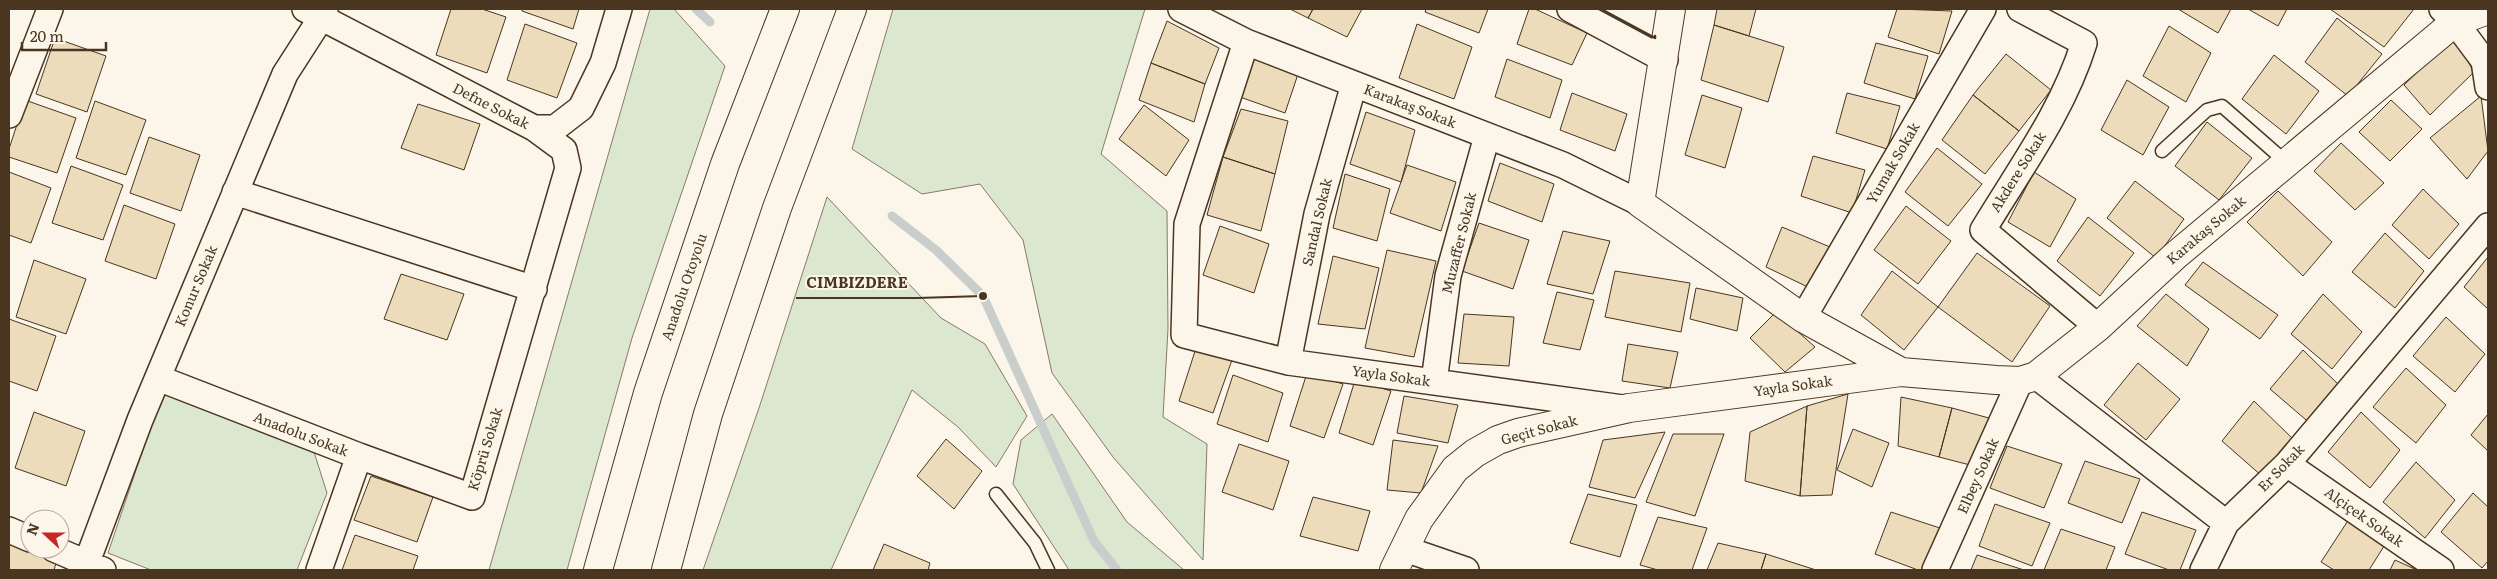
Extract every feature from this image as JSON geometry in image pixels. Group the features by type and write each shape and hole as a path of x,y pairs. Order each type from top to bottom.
{"main road":[{"name":"Anadolu Otoyolu","path":"598,570 648,393 725,164 785,9"},
{"path":"666,570 708,414 777,208 852,9"},
{"path":"1671,9 1640,203 1803,318 1901,372 2028,378"},
{"name":"Karakaş Sokak","path":"2028,378 2098,326 2176,254 2286,162 2448,15 2488,10"},
{"name":"Yayla Sokak","path":"1629,408 1901,372"},
{"name":"Geçit Sokak","path":"1399,559 1419,520 1437,493 1455,469 1474,453 1498,440 1518,433 1629,408"}],"street":[{"path":"9,115 50,9"},
{"name":"Defne Sokak","path":"317,12 534,128 555,128 581,108 603,63 619,9"},
{"name":"Karakaş Sokak","path":"1181,9 1246,42 1563,165 1640,203"},
{"path":"1570,9 1664,60"},
{"name":"Yumak Sokak","path":"1803,318 1983,9"},
{"name":"Akdere Sokak","path":"2020,9 2084,43 2075,73 2052,118 1983,230 2098,326"},
{"name":"Konur Sokak","path":"91,568 158,378 285,74 317,12"},
{"path":"2448,15 2484,61 2488,87"},
{"name":"Yayla Sokak","path":"1246,42 1187,224 1184,335 1288,362 1629,408"},
{"name":"Sandal Sokak","path":"1288,362 1317,214 1354,84"},
{"name":"Köprü Sokak","path":"359,456 472,497 568,168 564,150 534,128"},
{"name":"Muzaffer Sokak","path":"1434,382 1448,276 1487,136"},
{"path":"235,192 534,289"},
{"name":"Er Sokak","path":"2203,570 2226,523 2287,464 2488,226"},
{"name":"Anadolu Sokak","path":"158,378 359,456 319,570"},
{"path":"2028,378 2226,523"},
{"name":"Elbey Sokak","path":"1935,570 2028,378"},
{"name":"Alçiçek Sokak","path":"2287,464 2441,570"},
{"path":"70,557 91,568"},
{"path":"1399,559 1466,570"}],"lane":[{"path":"2162,151 2207,110 2222,106 2286,162"},
{"path":"996,494 1035,543 1048,570"}],"green space":[{"path":"650,9 674,9 725,66 632,338 567,570 489,570"},
{"path":"893,9 1145,9 1101,154 1167,211 1168,329 1163,417 1207,444 1203,560 1113,457 1052,373 1023,240 980,184 922,194 852,149"},
{"path":"827,197 941,318 985,344 1027,416 996,467 958,427 912,390 831,570 703,570 760,405"},
{"path":"162,393 314,452 327,493 297,570 151,570 108,553"},
{"path":"1052,414 1127,522 1184,570 1069,570 1013,484 1021,440"}],"building":[{"path":"451,9 482,9 506,17 487,73 436,55"},
{"path":"522,9 579,9 573,29 522,11"},
{"path":"1290,9 1313,9 1308,18"},
{"path":"1313,9 1362,9 1347,37 1308,18"},
{"path":"1426,9 1488,9 1479,33 1425,12"},
{"path":"1529,9 1535,9 1587,33 1572,65 1517,44"},
{"path":"1717,9 1756,9 1749,36 1714,25"},
{"path":"1897,9 1952,11 1939,54 1888,37"},
{"path":"2178,9 2231,9 2218,33"},
{"path":"2248,9 2287,9 2278,26"},
{"path":"2330,9 2414,9 2384,47"},
{"path":"2337,18 2382,54 2348,96 2305,62"},
{"path":"1167,21 1219,48 1205,84 1151,63"},
{"path":"525,24 577,43 557,98 507,80"},
{"path":"1417,24 1472,47 1454,99 1399,78"},
{"path":"1714,25 1784,47 1768,102 1701,80"},
{"path":"2169,26 2211,53 2186,102 2143,76"},
{"path":"2454,37 2474,72 2430,115 2404,85"},
{"path":"55,38 106,56 87,112 36,94"},
{"path":"1876,43 1928,56 1915,99 1864,83"},
{"path":"1254,54 1299,71 1285,113 1240,97"},
{"path":"2006,54 2051,90 2019,131 1973,95"},
{"path":"2274,55 2319,91 2286,134 2242,99"},
{"path":"1507,59 1562,80 1550,118 1495,97"},
{"path":"1151,63 1205,84 1194,122 1139,100"},
{"path":"2127,80 2169,107 2143,155 2101,130"},
{"path":"1572,93 1627,114 1615,151 1560,130"},
{"path":"1847,93 1900,106 1887,149 1836,133"},
{"path":"1702,95 1742,108 1725,168 1685,155"},
{"path":"1973,95 2019,131 1985,174 1942,140"},
{"path":"2481,96 2488,151 2467,179 2430,138"},
{"path":"25,100 76,118 57,173 9,157 9,149"},
{"path":"2391,100 2422,129 2390,161 2359,132"},
{"path":"95,101 146,120 126,175 76,158"},
{"path":"418,104 480,124 464,170 401,148"},
{"path":"1144,105 1189,140 1166,176 1119,139"},
{"path":"1241,109 1288,121 1275,174 1223,157"},
{"path":"1366,112 1415,130 1401,182 1350,164"},
{"path":"2207,122 2252,158 2219,200 2175,166"},
{"path":"149,137 200,155 181,211 130,193"},
{"path":"2341,143 2384,183 2355,210 2314,171"},
{"path":"1937,148 1982,184 1948,226 1905,192"},
{"path":"1813,156 1865,170 1852,213 1801,196"},
{"path":"1223,157 1275,174 1261,231 1207,215"},
{"path":"1500,163 1554,184 1542,222 1488,201"},
{"path":"1407,165 1456,182 1441,231 1390,213"},
{"path":"71,166 123,185 103,240 52,223"},
{"path":"9,172 51,188 31,243 9,235"},
{"path":"2034,172 2076,199 2050,247 2008,222"},
{"path":"1345,174 1390,189 1377,241 1333,228"},
{"path":"2135,181 2184,219 2156,258 2107,218"},
{"path":"2423,189 2459,224 2429,259 2392,225"},
{"path":"2278,191 2332,242 2303,276 2247,222"},
{"path":"124,205 175,224 156,279 105,261"},
{"path":"1906,206 1951,241 1918,284 1874,250"},
{"path":"2088,217 2134,253 2100,296 2057,261"},
{"path":"1479,223 1529,240 1513,289 1462,271"},
{"path":"1220,226 1269,244 1254,293 1203,275"},
{"path":"1782,227 1830,247 1810,288 1766,267"},
{"path":"1563,231 1610,241 1593,294 1547,284"},
{"path":"2385,233 2424,271 2395,308 2352,272"},
{"path":"1387,250 1436,261 1414,357 1365,348"},
{"path":"1977,253 2050,306 2012,362 1938,307"},
{"path":"1333,256 1379,268 1365,329 1318,324"},
{"path":"2488,257 2488,309 2464,287"},
{"path":"34,260 86,279 66,334 16,317"},
{"path":"2203,262 2278,315 2260,339 2185,285"},
{"path":"1615,271 1690,283 1681,332 1605,317"},
{"path":"1892,271 1938,307 1904,350 1861,315"},
{"path":"401,274 464,294 447,340 384,319"},
{"path":"1696,288 1743,298 1737,331 1690,319"},
{"path":"1557,292 1594,300 1580,350 1543,343"},
{"path":"2166,294 2209,329 2187,366 2137,326"},
{"path":"2323,294 2362,332 2332,369 2291,334"},
{"path":"1776,312 1815,347 1785,372 1750,338"},
{"path":"1464,314 1514,317 1509,366 1458,363"},
{"path":"2446,317 2485,354 2455,392 2413,356"},
{"path":"9,319 56,336 37,391 9,381"},
{"path":"1628,344 1678,352 1670,388 1622,381"},
{"path":"1196,348 1232,360 1213,413 1179,401"},
{"path":"2303,350 2342,388 2312,425 2270,389"},
{"path":"2138,363 2180,399 2146,440 2104,405"},
{"path":"2406,368 2446,405 2416,443 2373,407"},
{"path":"1307,373 1343,384 1324,438 1290,426"},
{"path":"1233,375 1283,393 1268,442 1217,424"},
{"path":"1355,380 1391,391 1373,445 1339,433"},
{"path":"1848,394 1832,495 1800,496 1807,406"},
{"path":"1404,396 1458,405 1448,443 1397,433"},
{"path":"1901,397 1952,408 1939,457 1898,446"},
{"path":"2254,401 2293,439 2263,477 2222,441"},
{"path":"1807,406 1800,496 1745,481 1750,432"},
{"path":"1952,408 1989,418 1970,465 1939,457"},
{"path":"34,412 85,431 66,486 15,468"},
{"path":"2361,412 2400,450 2370,488 2328,452"},
{"path":"2488,414 2488,451 2471,435"},
{"path":"1853,429 1889,443 1872,487 1837,470"},
{"path":"1665,432 1635,498 1589,487 1603,440"},
{"path":"1673,434 1724,434 1695,516 1646,502"},
{"path":"946,439 982,471 954,509 917,476"},
{"path":"1393,440 1438,446 1421,493 1387,490"},
{"path":"1239,444 1289,461 1273,510 1222,492"},
{"path":"2007,446 2062,464 2044,508 1990,488"},
{"path":"2085,461 2140,479 2122,523 2068,503"},
{"path":"2416,462 2455,500 2425,538 2383,502"},
{"path":"371,476 433,497 417,542 354,520"},
{"path":"2473,493 2488,507 2488,561 2482,568 2441,532"},
{"path":"1588,494 1637,505 1620,557 1570,543"},
{"path":"1313,497 1370,511 1358,551 1300,536"},
{"path":"1995,504 2050,523 2032,566 1979,546"},
{"path":"1891,512 1946,530 1930,570 1918,570 1875,554"},
{"path":"2142,512 2196,530 2180,570 2169,570 2125,554"},
{"path":"2351,516 2386,543 2369,570 2334,570 2321,562"},
{"path":"1658,517 1707,528 1692,570 1658,570 1640,565"},
{"path":"2061,529 2115,547 2106,570 2044,570"},
{"path":"355,535 418,556 413,570 342,570"},
{"path":"9,542 20,546 20,559 57,560 54,570 9,570"},
{"path":"1718,543 1766,554 1761,570 1707,570"},
{"path":"884,544 930,563 928,570 873,570"},
{"path":"1766,554 1816,570 1761,570"},
{"path":"1977,555 2024,570 1971,570"},
{"path":"2395,560 2417,570 2390,570"}],"waterway":[{"path":"696,9 710,22"},
{"path":"892,216 936,250 983,296 1094,541 1117,570"}],"wall":[{"path":"1601,9 1655,38 1655,36"}],"place":[{"name":"CIMBIZDERE","path":"983,296"}]}
